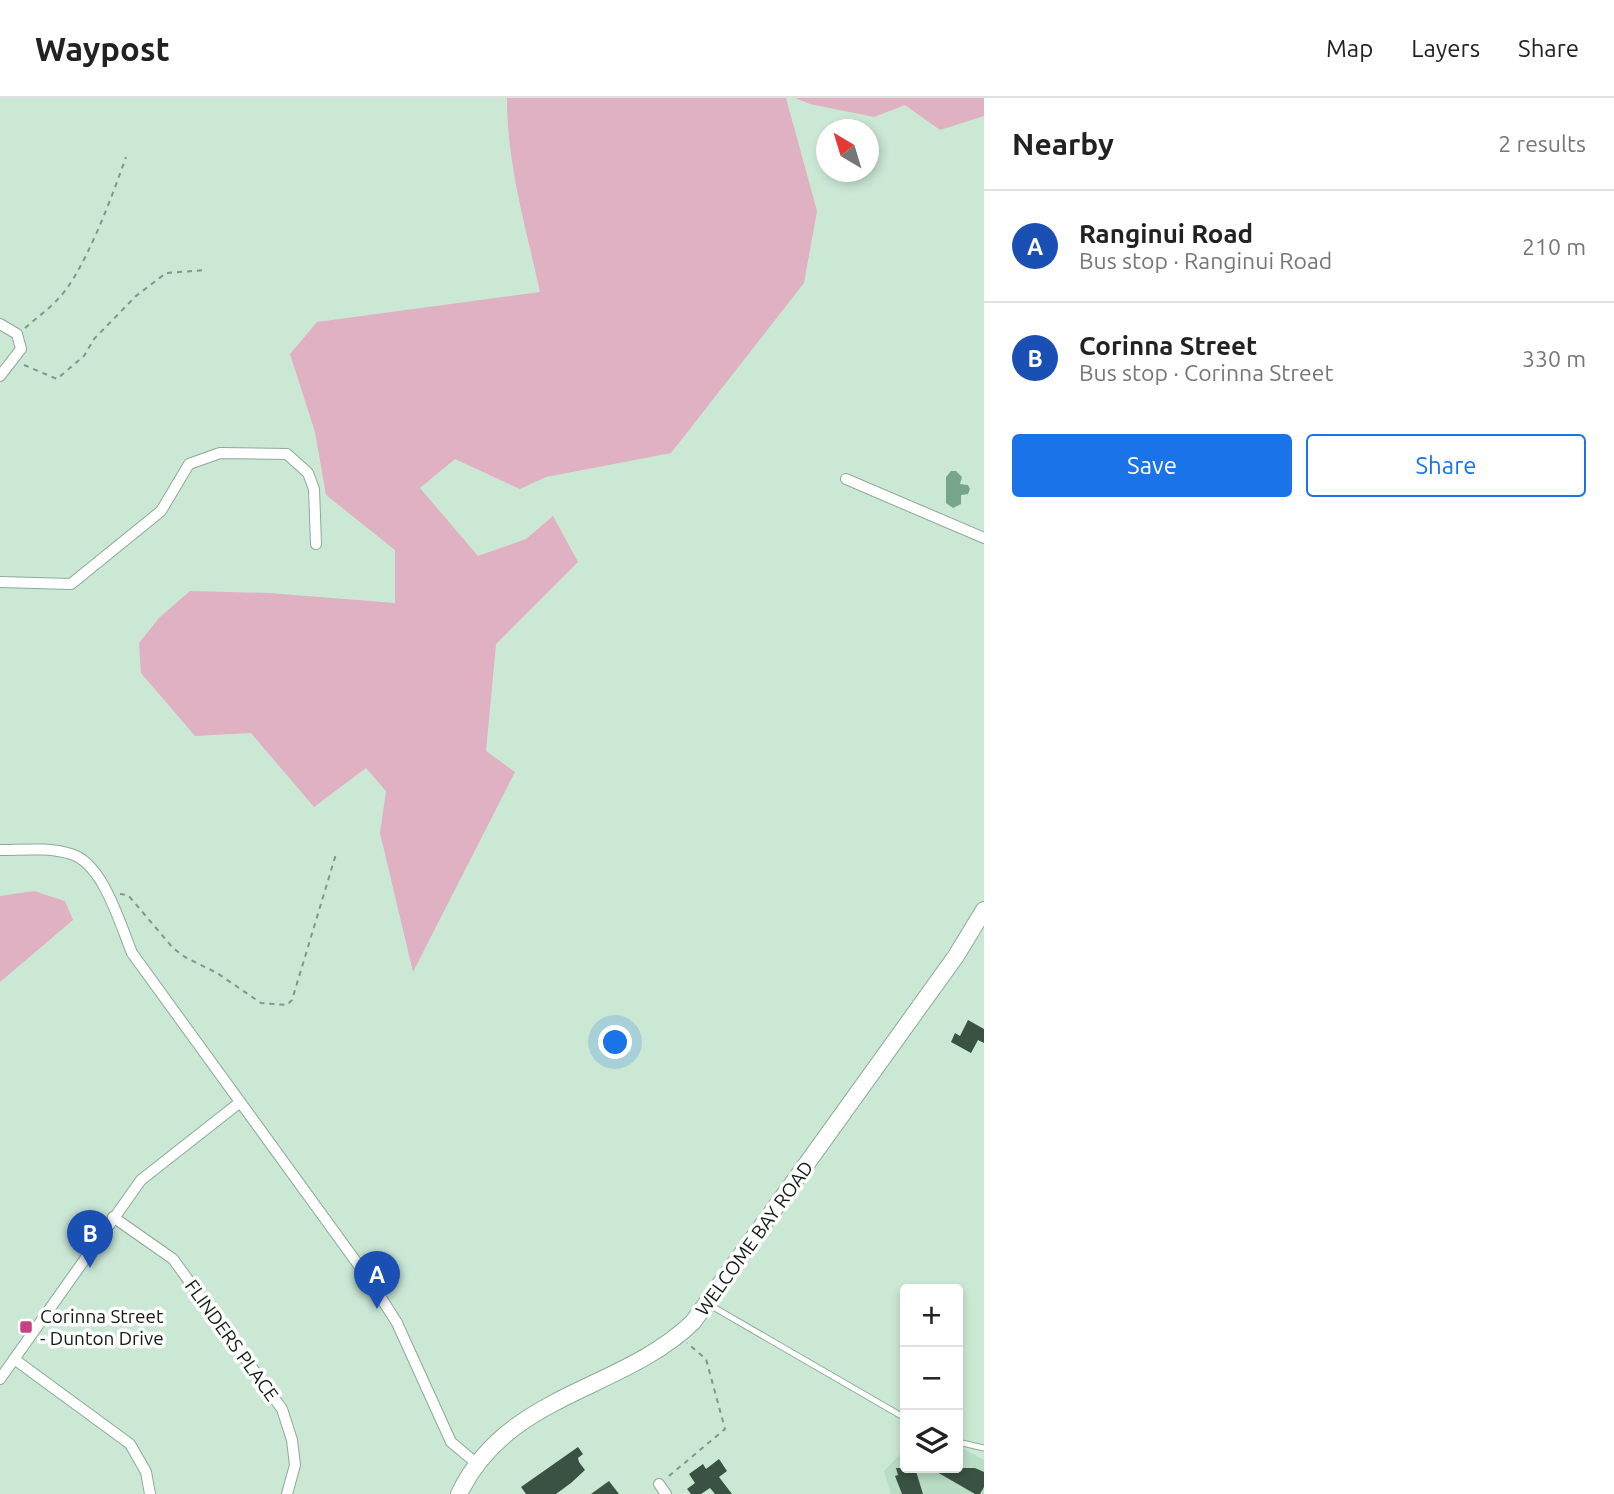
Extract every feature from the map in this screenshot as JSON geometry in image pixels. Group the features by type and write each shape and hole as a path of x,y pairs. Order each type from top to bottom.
{"main road":[{"name":"WELCOME BAY ROAD","path":"459,1494 476,1463 501,1438 542,1408 678,1336 707,1304 956,956 984,910"}],"street":[{"path":"0,324 17,334 21,349 16,359 0,376"},
{"path":"0,582 71,584 161,511 189,464 220,453 287,454 308,473 314,489 316,544"},
{"path":"846,479 984,538"},
{"path":"0,850 40,850 72,854 90,865 106,891 132,953 373,1285 397,1323 451,1442 476,1463"},
{"path":"0,1379 141,1180 239,1103"},
{"name":"FLINDERS PLACE","path":"113,1217 173,1259 282,1409 292,1440 295,1465 287,1494"},
{"path":"14,1359 130,1444 146,1472 150,1494"},
{"path":"659,1484 666,1494"}],"lane":[{"path":"707,1304 900,1415"},
{"path":"963,1443 984,1448"}],"path":[{"path":"17,334 60,298 76,273 109,204 127,157"},
{"path":"16,359 33,371 57,379 85,356 94,339 136,296 166,273 206,270"},
{"path":"106,891 128,895 173,948 185,957 217,973 261,1003 287,1005 292,1000 335,855"},
{"path":"659,1484 724,1429 706,1359 678,1336"}],"shaded area":[{"path":"507,98 786,98 817,211 804,283 671,453 546,477 520,489 455,459 420,488 478,556 526,539 553,516 578,562 496,644 486,751 515,772 413,972 380,833 386,791 366,768 314,807 251,733 195,736 141,673 139,643 159,618 190,591 269,593 395,603 395,550 326,495 315,432 290,354 317,322 540,292 514,172"},
{"path":"795,98 984,98 984,116 940,130 905,105 874,117 810,104"},
{"path":"951,471 956,471 962,477 960,484 968,485 970,489 968,494 961,495 961,504 953,508 946,503 946,477"},
{"path":"34,891 65,901 73,920 0,982 0,896"},
{"path":"963,1449 984,1460 984,1494 891,1494 884,1471 900,1454 900,1473 963,1473"}],"building":[{"path":"968,1020 984,1029 984,1043 978,1040 971,1053 951,1042 955,1033 960,1036"},
{"path":"578,1447 583,1454 578,1458 579,1462 585,1470 571,1483 556,1494 526,1494 521,1487"},
{"path":"719,1459 727,1471 719,1477 732,1494 715,1494 710,1488 701,1494 691,1494 687,1489 695,1483 689,1474 703,1464 706,1469"},
{"path":"896,1468 900,1468 900,1473 917,1473 923,1494 902,1494 895,1476 898,1475"},
{"path":"963,1468 975,1468 984,1472 984,1487 980,1494 975,1494 939,1473 963,1473"},
{"path":"609,1481 619,1494 591,1494"}],"place":[{"name":"Corinna Street","path":"90,1268"},
{"name":"Ranginui Road","path":"377,1309"},
{"name":"Corinna Street - Dunton Drive","path":"26,1327"}]}
